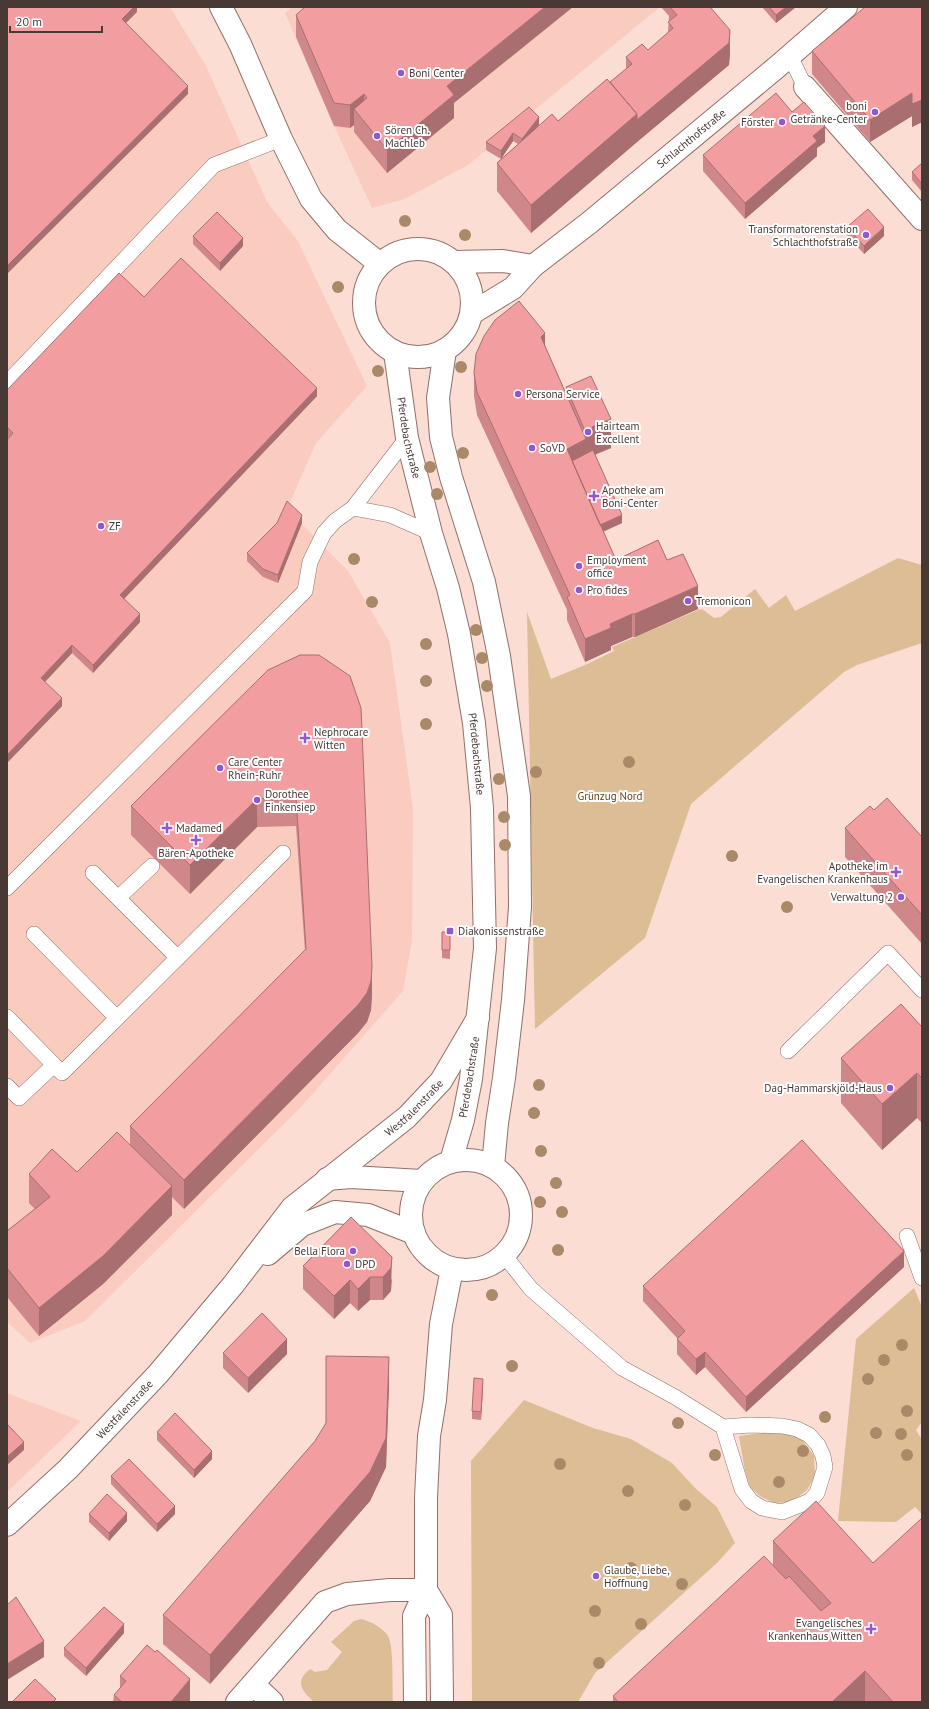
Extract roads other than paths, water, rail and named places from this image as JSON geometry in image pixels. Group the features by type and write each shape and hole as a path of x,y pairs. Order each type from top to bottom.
{"main road":[{"path":"221,7 240,44 281,139 311,199 338,230 380,264"},
{"name":"Schlachthofstraße","path":"472,313 513,288 532,266 588,223 790,56 846,7"},
{"path":"805,87 922,219"},
{"path":"411,249 423,249 439,253 454,262 466,276 472,294 472,313 467,328 458,341 445,350 420,358 407,357 395,352 379,341 371,330 364,313 364,300 366,287 380,264 400,252 411,249"},
{"path":"454,262 503,261 532,266"},
{"path":"445,350 438,398 441,437 451,478 484,582 499,656 519,796 520,907 510,1033 497,1123 493,1166"},
{"name":"Pferdebachstraße","path":"395,352 407,438 459,634 474,723 482,808 485,948 471,1080 466,1106 451,1161"},
{"name":"Westfalenstraße","path":"7,1526 68,1470 158,1374 233,1285 292,1208 407,1117 442,1081 478,1018"},
{"path":"465,1159 480,1161 493,1166 506,1177 516,1191 521,1208 520,1225 515,1242 504,1255 488,1265 471,1270 452,1269 436,1261 422,1249 414,1233 410,1215 414,1197 422,1181 440,1166 451,1161 465,1159"},
{"path":"327,1179 351,1177 422,1181"},
{"name":"Westfalenstraße","path":"233,1285 302,1225 335,1212 368,1215 414,1233"},
{"path":"414,1702 414,1616 426,1590 426,1498 429,1436 435,1400 441,1324 452,1269"},
{"path":"237,1702 325,1602 347,1594 390,1590 426,1590"},
{"path":"426,1590 441,1615 442,1702"},
{"path":"253,1684 272,1702"}],"lane":[{"path":"790,56 805,87"},
{"path":"7,383 214,165 281,139"},
{"path":"7,888 305,591 310,562 324,533 335,521 353,508 407,438"},
{"path":"353,508 390,515 431,533"},
{"path":"7,1017 62,1073 283,854"},
{"path":"118,898 152,866"},
{"path":"93,874 178,958"},
{"path":"34,934 117,1018"},
{"path":"788,1051 888,953 922,990"},
{"path":"7,1086 19,1098 54,1065"},
{"path":"908,1236 922,1278"},
{"path":"504,1255 531,1289 622,1368 675,1397 723,1426 782,1426 797,1429 808,1435 818,1445 823,1456 825,1467 817,1493 810,1501 782,1512 762,1508 751,1501 742,1489 723,1426"}],"place":[{"name":"Boni Center","path":"401,73"},
{"name":"boni Getränke-Center","path":"875,112"},
{"name":"Förster","path":"782,122"},
{"name":"Sören Ch. Machleb","path":"377,136"},
{"name":"Transformatorenstation Schlachthofstraße","path":"866,235"},
{"name":"Persona Service","path":"518,394"},
{"name":"Hairteam Excellent","path":"588,432"},
{"name":"SoVD","path":"532,448"},
{"name":"Apotheke am Boni-Center","path":"594,496"},
{"name":"ZF","path":"101,526"},
{"name":"Employment office","path":"579,566"},
{"name":"Pro fides","path":"579,590"},
{"name":"Tremonicon","path":"688,601"},
{"name":"Nephrocare Witten","path":"305,738"},
{"name":"Care Center Rhein-Ruhr","path":"220,768"},
{"name":"Dorothee Finkensiep","path":"257,800"},
{"name":"Madamed","path":"167,828"},
{"name":"Bären-Apotheke","path":"196,840"},
{"name":"Apotheke im Evangelischen Krankenhaus","path":"896,872"},
{"name":"Verwaltung 2","path":"901,897"},
{"name":"Diakonissenstraße","path":"450,931"},
{"name":"Dag-Hammarskjöld-Haus","path":"890,1088"},
{"name":"Bella Flora","path":"353,1251"},
{"name":"DPD","path":"347,1264"},
{"name":"Glaube, Liebe, Hoffnung","path":"596,1576"},
{"name":"Evangelisches Krankenhaus Witten","path":"871,1629"}],"park label":[{"name":"Grünzug Nord","path":"610,796"}]}
